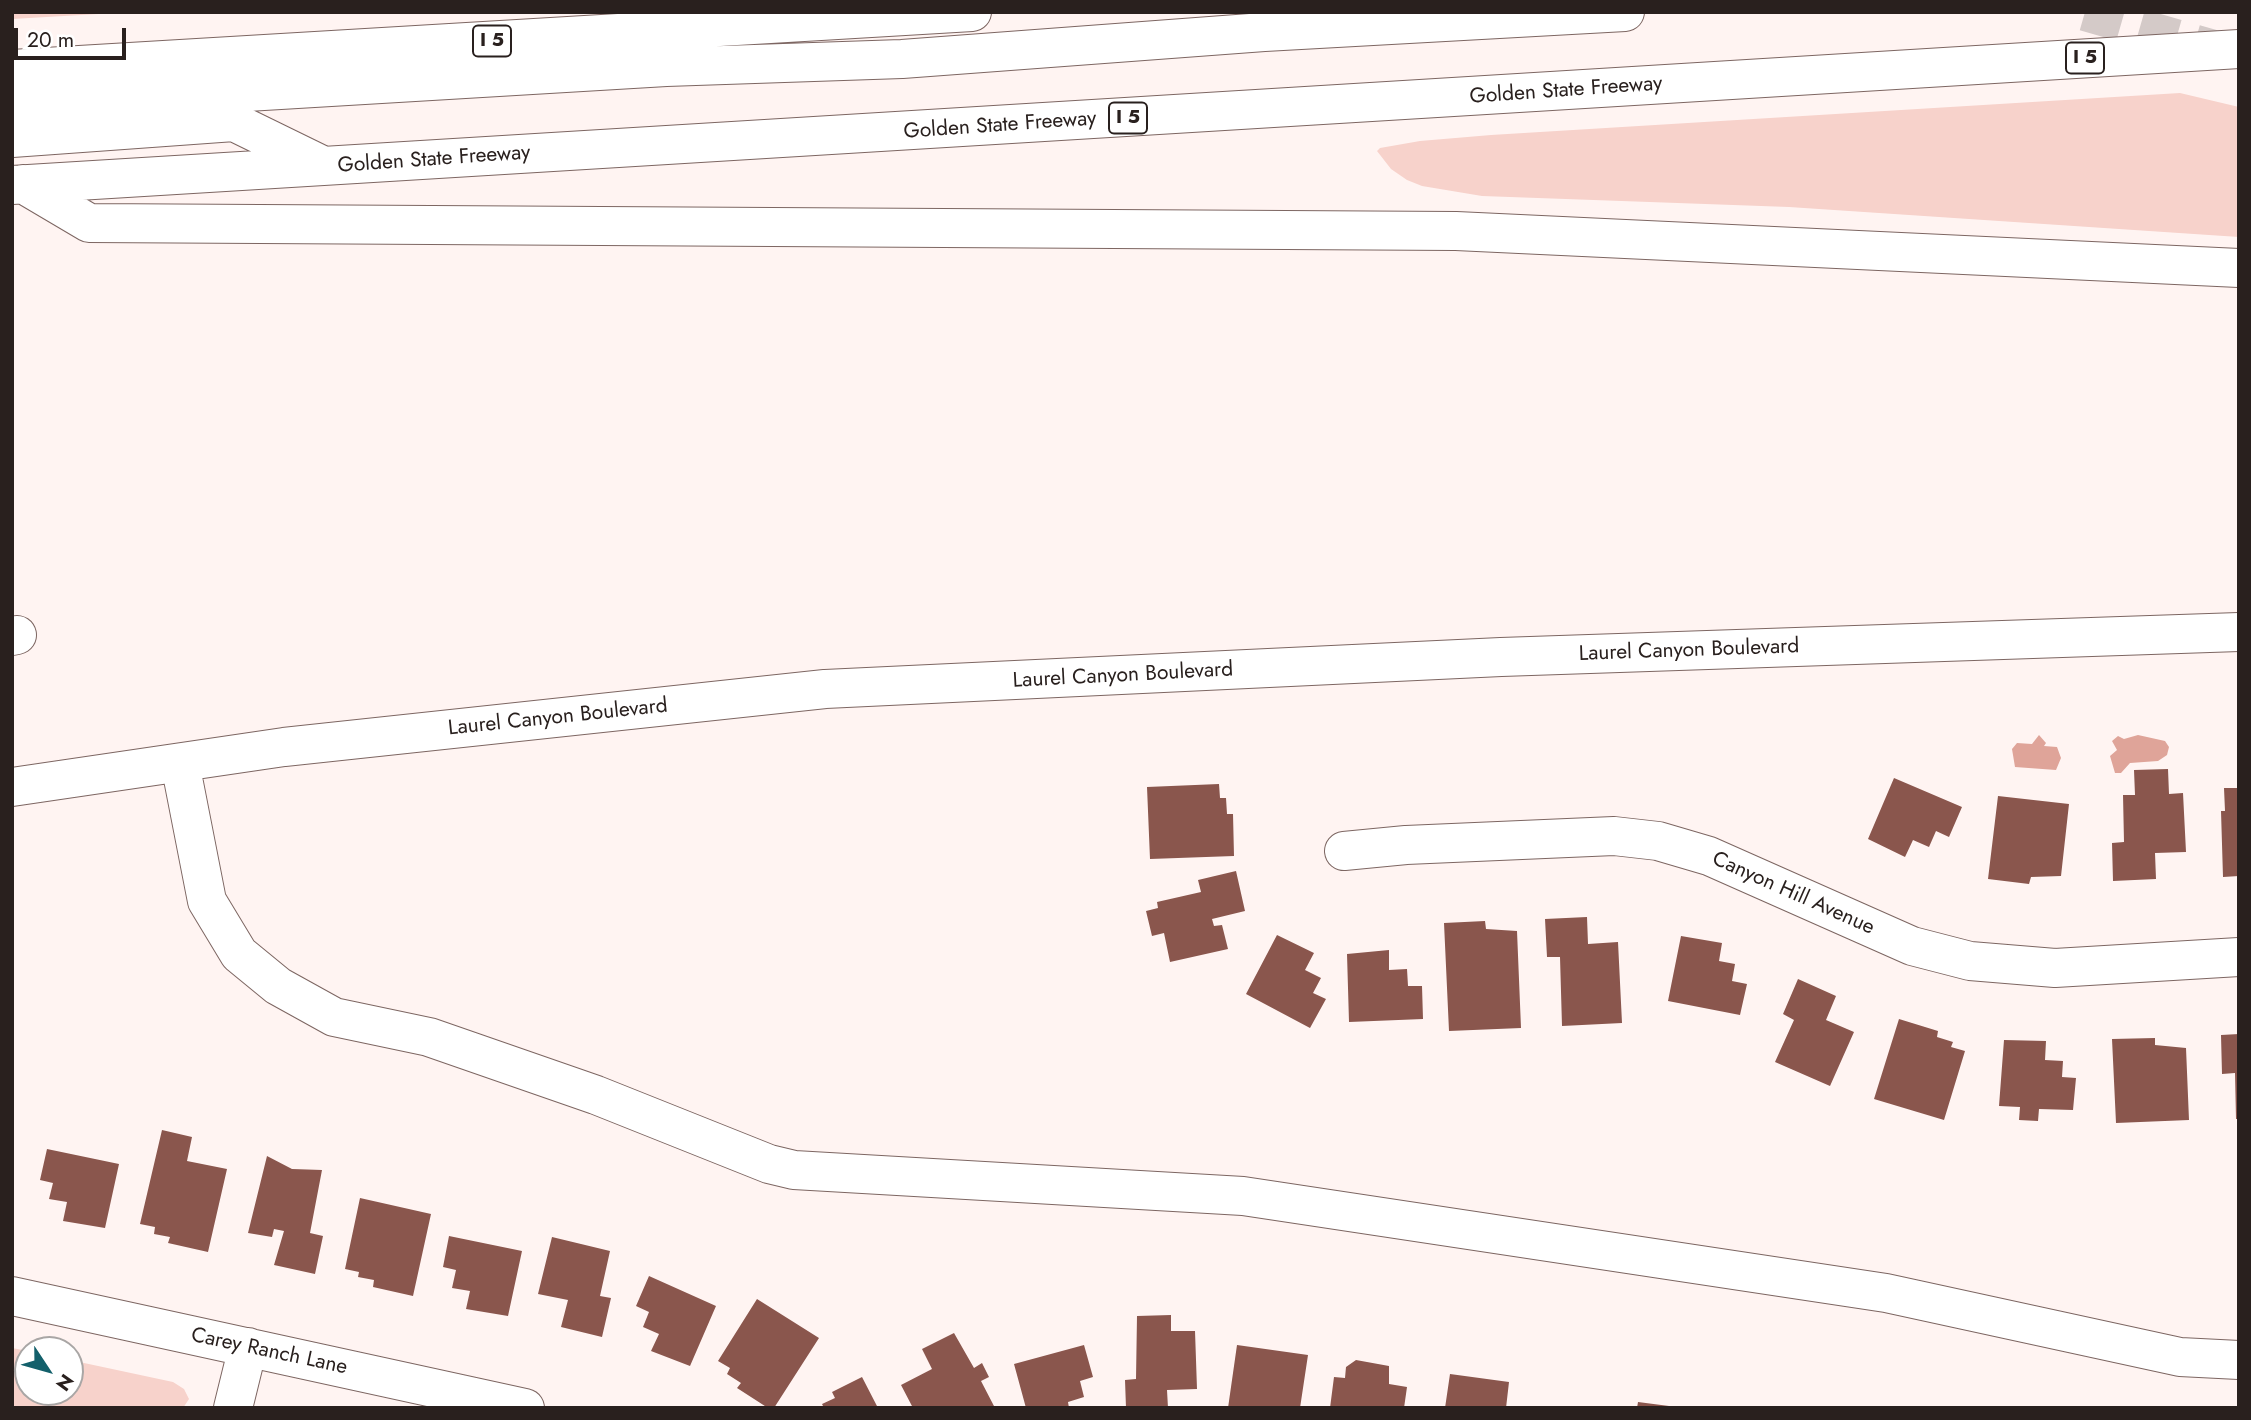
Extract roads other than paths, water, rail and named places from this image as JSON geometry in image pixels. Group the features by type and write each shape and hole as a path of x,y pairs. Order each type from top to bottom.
{"main road":[{"name":"I 5","path":"12,69 972,12"},
{"path":"12,106 653,68 902,58 1264,32 1625,12"},
{"name":"Golden State Freeway","path":"18,184 2239,49"},
{"path":"12,138 234,122 326,167"},
{"path":"18,184 89,223 1456,231 2239,268"},
{"name":"Laurel Canyon Boulevard","path":"12,787 284,747 825,689 1501,657 2239,632"},
{"path":"180,763 207,901 239,954 278,986 334,1017 429,1037 596,1095 769,1164 794,1170 1243,1196 1886,1293 2180,1357 2239,1360"},
{"name":"Canyon Hill Avenue","path":"1345,851 1406,845 1614,836 1647,840 1709,856 1912,946 1970,961 2054,968 2239,957"},
{"name":"Carey Ranch Lane","path":"12,1296 525,1408"},
{"path":"233,1408 248,1348"}],"tunnel":[{"path":"2085,12 2214,49"}]}
